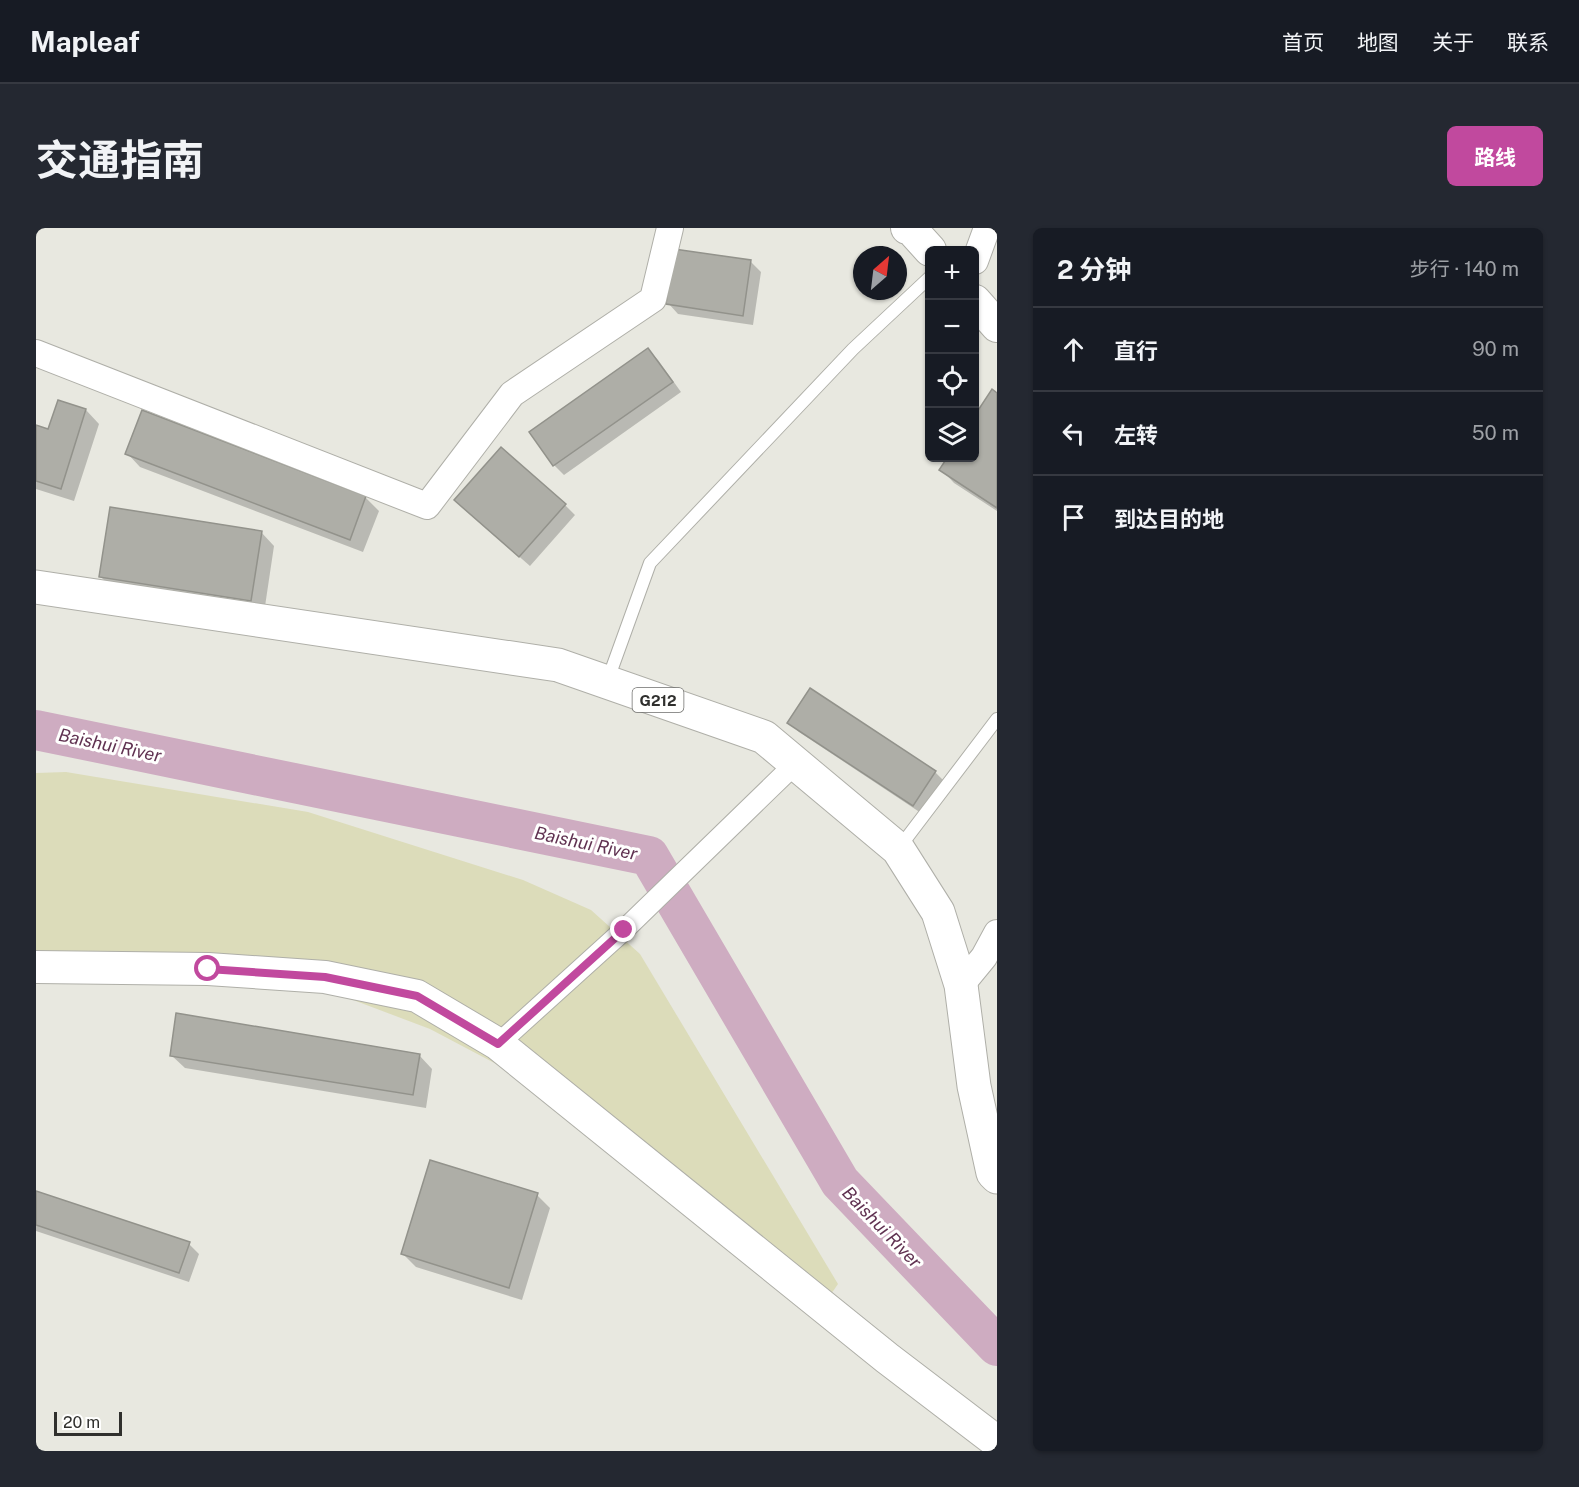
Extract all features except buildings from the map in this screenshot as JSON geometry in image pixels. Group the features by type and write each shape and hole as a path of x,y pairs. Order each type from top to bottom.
{"highway":[{"name":"G212","path":"36,587 558,665 764,737 787,772 898,849 938,912 961,985 974,1086 993,1173 997,1177"}],"street":[{"path":"36,353 427,506 512,394 653,299 670,228"},
{"path":"907,228 911,229 926,246"},
{"path":"979,250 987,228"},
{"path":"979,306 997,326"},
{"path":"498,1044 624,930 787,772"},
{"path":"961,985 984,957 997,933"},
{"path":"36,967 208,969 325,977 417,996 498,1044 887,1358 997,1442"}],"lane":[{"path":"607,682 650,563 853,349 925,282"},
{"path":"898,849 997,720"}],"green space":[{"path":"66,772 308,812 523,880 591,910 640,954 838,1284 820,1310 557,1096 430,1029 332,992 36,960 36,773"}],"waterway":[{"name":"Baishui River","path":"36,730 649,856 840,1182 997,1346"}],"route":[{"path":"208,969 325,977 417,996 498,1044 624,930"}]}
